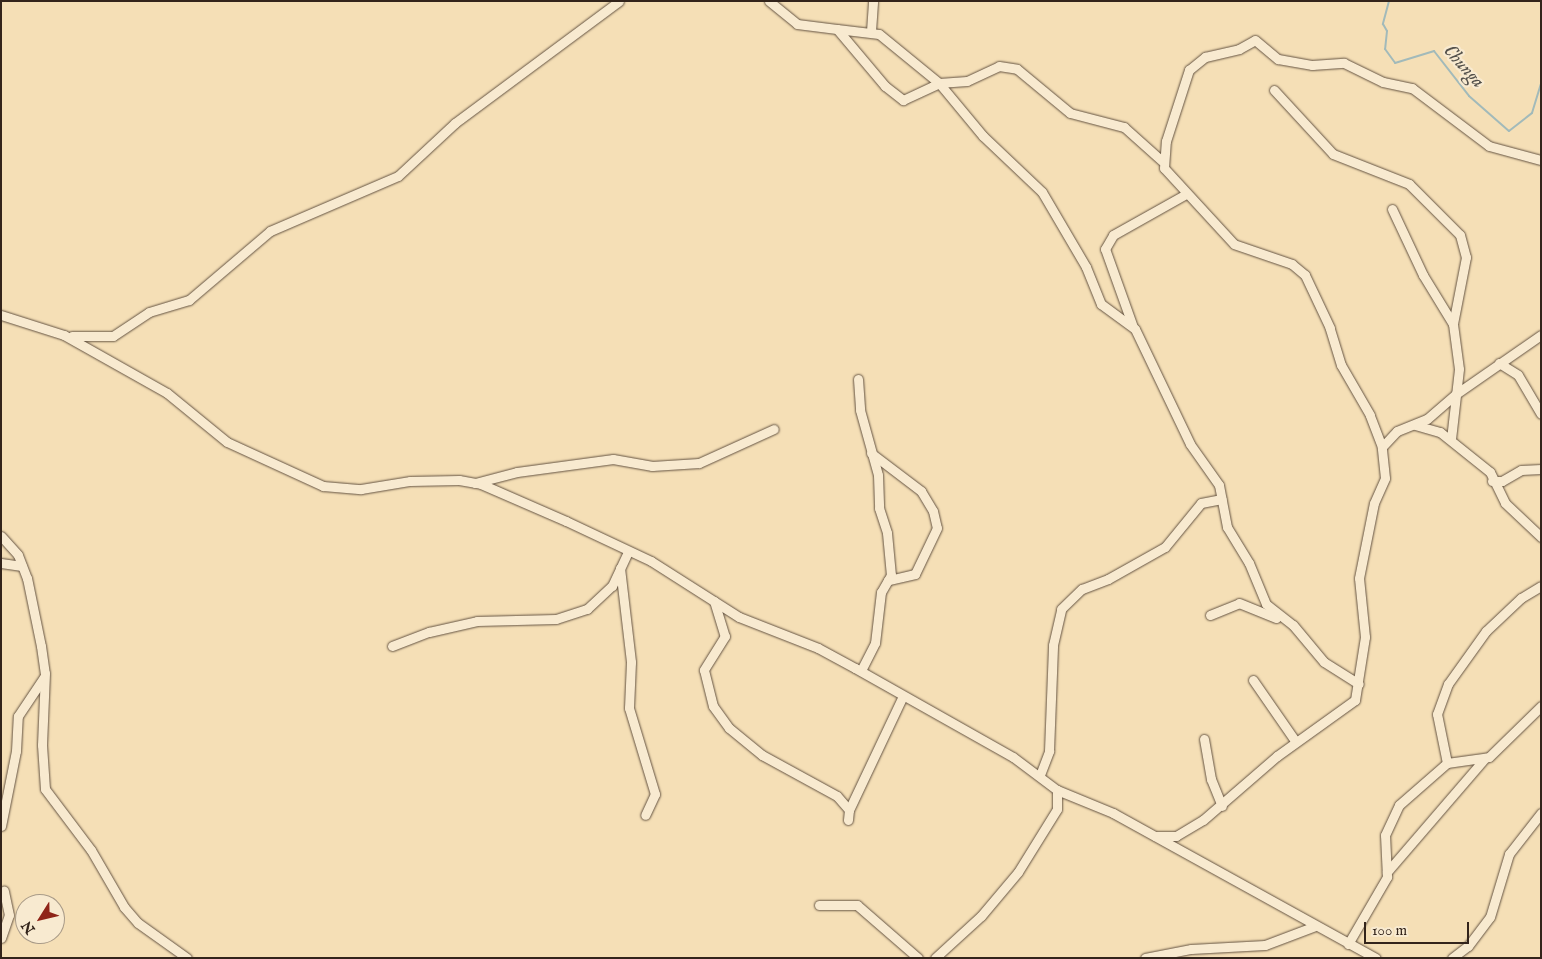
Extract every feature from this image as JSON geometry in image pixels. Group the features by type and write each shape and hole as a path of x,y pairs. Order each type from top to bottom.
{"street":[{"path":"64,335 113,336 149,312 189,300 270,231 398,176 455,123 619,1"},
{"path":"769,1 797,24 871,31 896,45 939,83 983,136 1042,192 1086,267 1100,304 1133,327"},
{"path":"871,31 873,1"},
{"path":"837,29 885,86 903,100 939,83 967,81 999,66 1017,69 1064,110 1124,127 1162,161 1186,194 1234,244 1292,264 1305,275 1330,328 1341,365 1370,415 1382,447 1385,478 1374,503 1359,578 1365,637 1355,700 1296,742 1222,806 1176,836 1155,836"},
{"path":"1162,161 1190,70 1205,57 1239,49 1255,40 1278,59 1312,65 1344,63 1375,79 1412,88 1489,146 1541,160"},
{"path":"1274,90 1333,154 1409,184 1460,235 1466,257 1453,324 1458,360 1450,438"},
{"path":"1186,194 1114,235 1105,249 1133,327 1180,424 1219,485 1227,527 1249,563 1266,604 1293,625 1324,662 1359,684"},
{"path":"1392,209 1453,324"},
{"path":"1,315 64,335 167,393 227,442 323,486 340,489 410,481 475,483 517,472 613,459 652,466 699,463 774,429"},
{"path":"1382,447 1397,431 1427,419 1456,394 1541,335"},
{"path":"1499,364 1518,375 1541,414"},
{"path":"858,379 860,410 870,453 878,475 879,508 887,533 891,569 882,592 875,644 861,671"},
{"path":"1415,425 1450,438 1490,472 1492,481 1505,503 1541,537"},
{"path":"870,453 921,491 933,511 937,528 915,574 888,580"},
{"path":"1492,481 1502,481 1521,470 1541,469"},
{"path":"475,483 628,551 714,601 738,618 818,648 1040,775 1057,790 1113,813 1314,926 1376,958"},
{"path":"1040,775 1049,751 1053,645 1061,609 1082,589 1108,580 1165,546 1201,503 1222,498"},
{"path":"1,536 22,566 35,609 45,675 42,745 45,789 91,850 124,907 138,923 187,958"},
{"path":"392,646 429,632 477,621 556,619 587,609 612,586 628,551"},
{"path":"1,563 22,566"},
{"path":"620,568 631,662 630,708 655,794 645,815"},
{"path":"1446,763 1437,714 1448,684 1486,631 1521,598 1541,586"},
{"path":"714,601 725,636 704,670 714,706 729,728 762,755 837,796 849,810"},
{"path":"1210,615 1239,604 1252,605 1293,625"},
{"path":"1,826 16,751 18,716 45,675"},
{"path":"1253,680 1296,742"},
{"path":"848,820 849,810 903,696"},
{"path":"1348,944 1387,872 1485,758 1541,706"},
{"path":"1204,739 1208,769 1222,806"},
{"path":"1387,872 1385,835 1395,811 1446,763 1485,758"},
{"path":"935,958 981,916 1018,872 1057,809 1057,790"},
{"path":"1452,958 1468,946 1490,918 1509,854 1541,813"},
{"path":"1,938 9,915 4,891"},
{"path":"818,905 857,905 918,958"},
{"path":"1145,958 1191,949 1270,944 1314,926"}],"waterway":[{"name":"Chunga","path":"1389,1 1383,24 1387,31 1385,49 1395,63 1434,51 1469,96 1509,131 1532,113 1541,84"}]}
